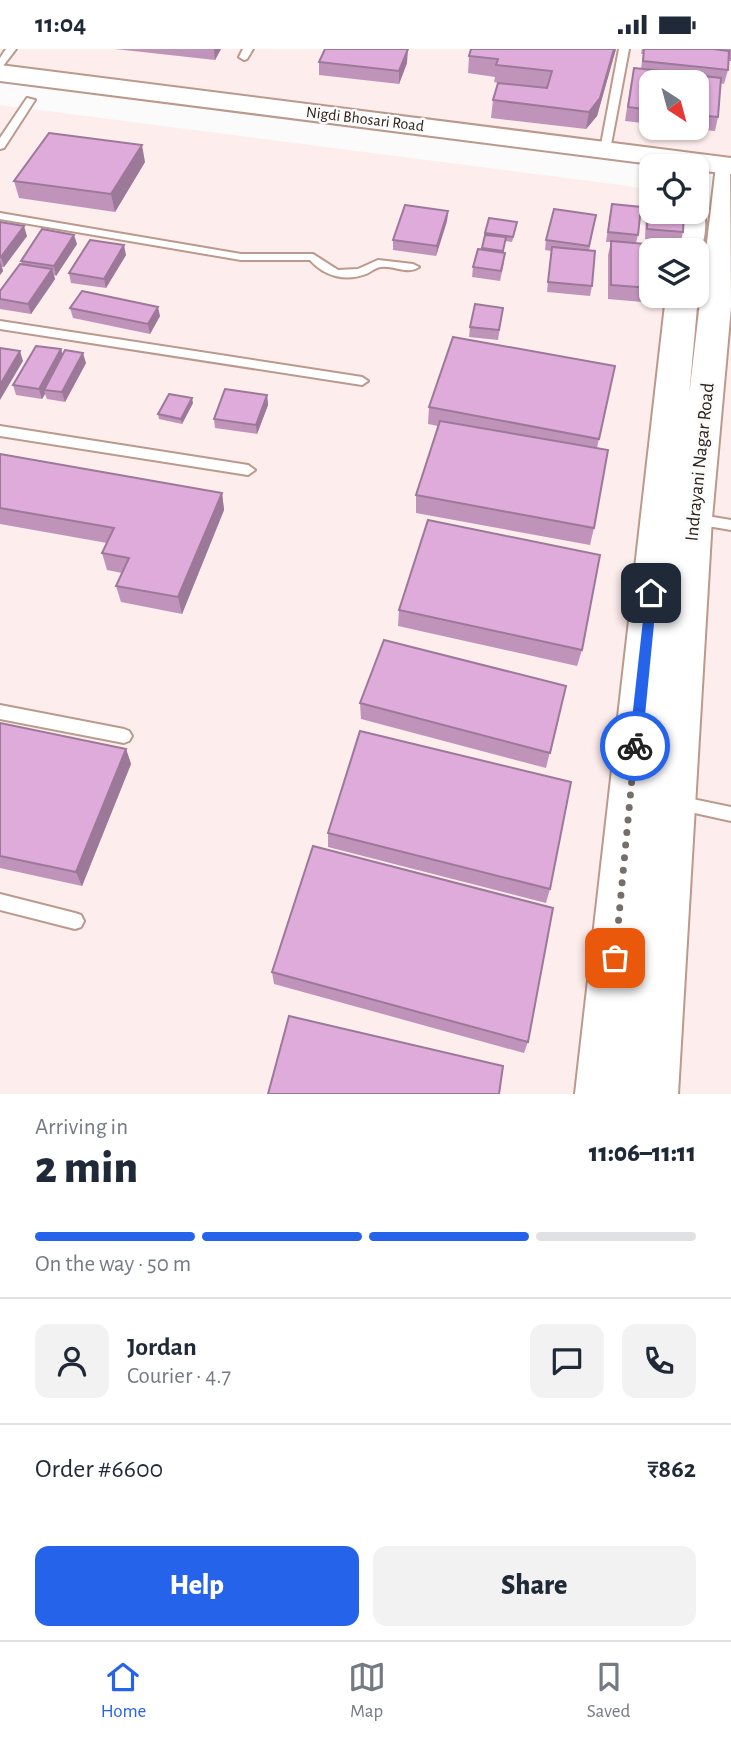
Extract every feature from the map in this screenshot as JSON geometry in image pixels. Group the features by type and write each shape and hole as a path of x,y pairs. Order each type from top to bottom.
{"main road":[{"name":"Nigdi Bhosari Road","path":"0,73 604,150 718,175"},
{"name":"Nigdi Bhosari Road","path":"0,96 639,179"},
{"name":"Indrayani Nagar Road","path":"601,1094 631,795 676,515 718,175"},
{"name":"Indrayani Nagar Road","path":"653,1094 673,802 682,308"}],"lane":[{"path":"0,64 11,49"},
{"path":"604,150 624,49"},
{"path":"0,146 30,100"},
{"path":"0,216 241,257 313,257 321,266 336,274 360,272 378,263 413,267"},
{"path":"0,325 362,381"},
{"path":"0,431 248,470"},
{"path":"676,515 731,525"},
{"path":"0,712 124,736"},
{"path":"631,795 731,814"},
{"path":"0,902 75,921"}],"shaded area":[{"path":"0,49 731,49 731,163 709,160 709,154 660,154 0,70"},
{"path":"0,105 639,187 639,224 709,224 709,196 731,199 731,1094 0,1094"}],"building":[{"path":"325,49 408,49 399,71 319,62"},
{"path":"471,49 614,49 600,98 589,112 493,100 498,83 547,88 552,71 496,65 498,59 469,56"},
{"path":"644,49 729,51 728,70 643,61"},
{"path":"634,68 652,70 639,70 639,108 628,107"},
{"path":"709,77 721,78 718,117 709,116"},
{"path":"49,133 142,145 111,194 14,181"},
{"path":"612,204 639,207 638,235 608,232"},
{"path":"405,205 448,211 437,246 393,240"},
{"path":"554,209 596,215 589,246 546,240"},
{"path":"489,218 517,222 513,237 485,233"},
{"path":"0,222 24,226 1,257 0,257"},
{"path":"647,224 683,224 683,232 647,229"},
{"path":"42,229 74,235 54,266 21,261"},
{"path":"485,235 506,237 503,251 482,248"},
{"path":"90,240 124,245 104,279 69,273"},
{"path":"611,241 639,243 639,287 611,285"},
{"path":"552,247 595,251 592,286 548,282"},
{"path":"478,249 505,253 501,271 473,267"},
{"path":"20,264 52,269 28,304 0,299 0,291"},
{"path":"82,291 158,307 148,324 70,308"},
{"path":"475,304 503,308 499,330 470,327"},
{"path":"453,337 615,366 599,439 429,407"},
{"path":"36,346 61,349 39,389 13,385"},
{"path":"0,348 20,351 0,385"},
{"path":"65,350 83,353 62,392 44,390"},
{"path":"225,389 267,395 256,425 214,419"},
{"path":"169,394 192,398 181,419 158,414"},
{"path":"440,421 608,450 594,528 416,495"},
{"path":"0,454 222,493 178,597 116,586 129,558 102,553 114,528 0,508"},
{"path":"428,520 600,555 582,650 399,610"},
{"path":"384,640 566,686 550,753 360,703"},
{"path":"0,723 126,749 76,872 0,856"},
{"path":"360,731 571,782 550,889 328,833"},
{"path":"313,846 553,908 528,1042 272,972"},
{"path":"289,1016 503,1066 499,1094 268,1094"}],"way so far":[{"path":"615,958 635,746"}],"route":[{"path":"635,746 651,593"}]}
